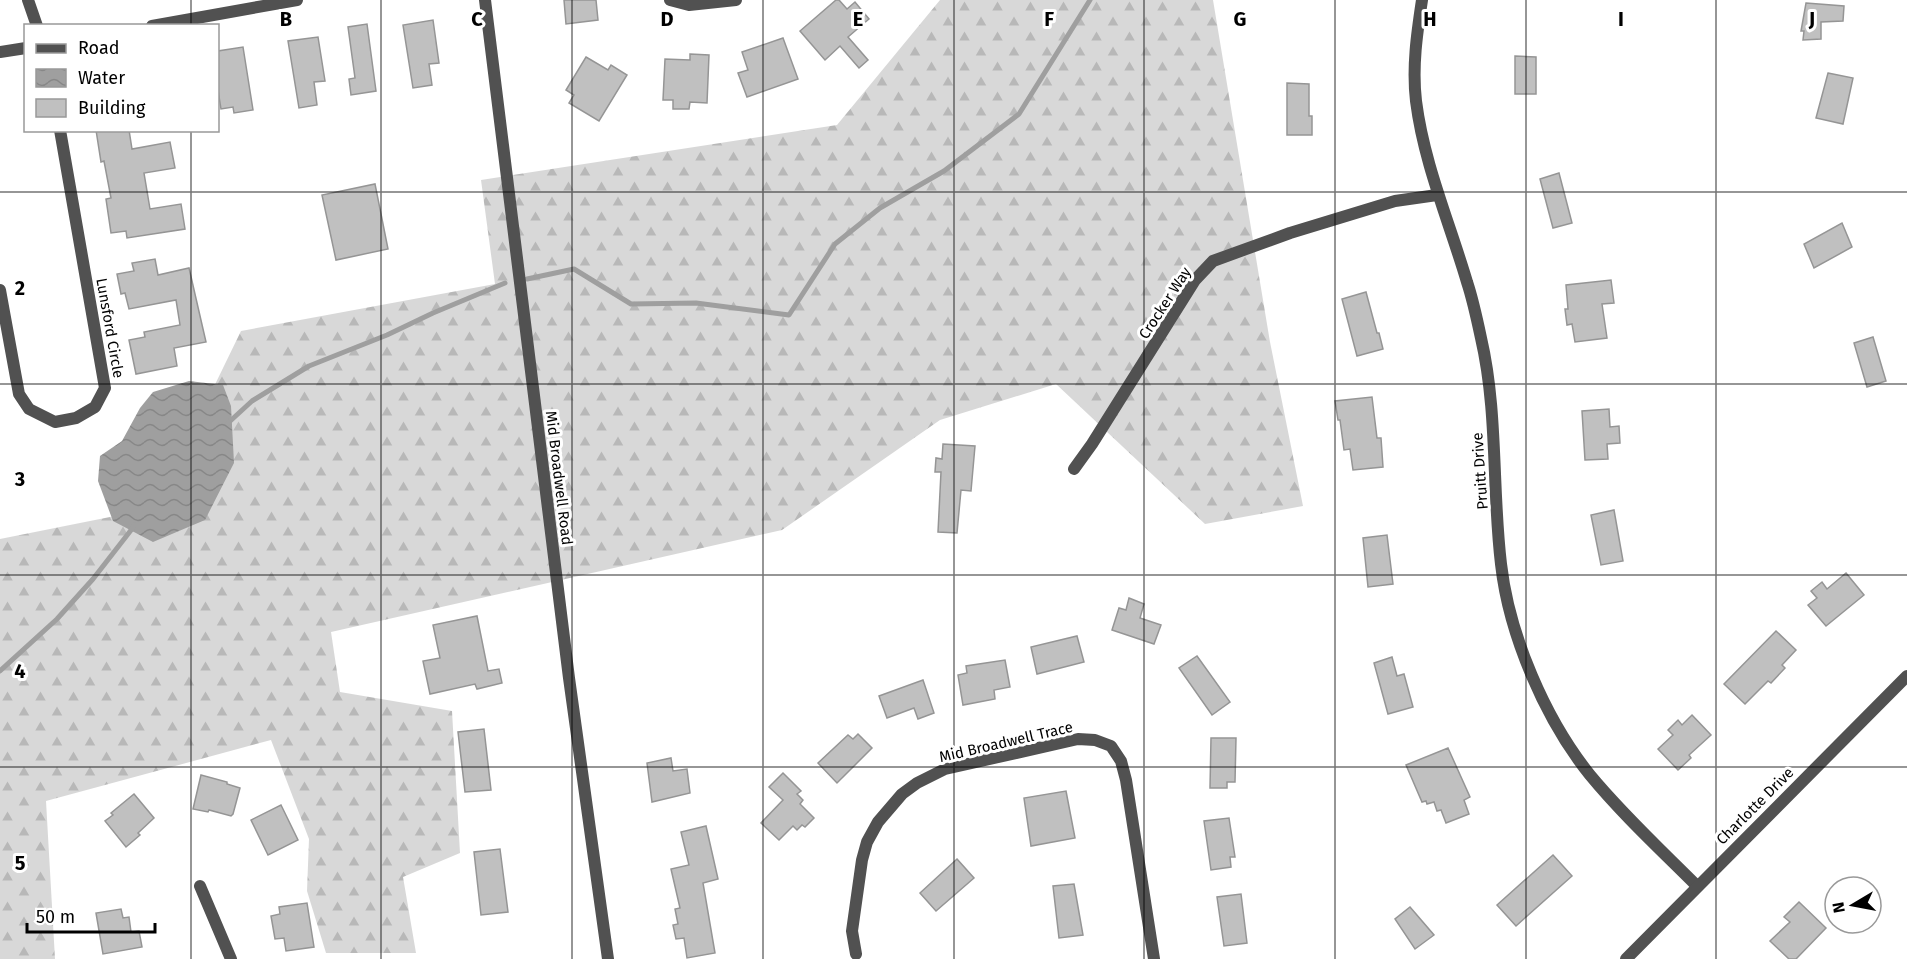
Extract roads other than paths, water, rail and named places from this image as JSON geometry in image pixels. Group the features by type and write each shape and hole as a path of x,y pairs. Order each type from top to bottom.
{"street":[{"path":"28,0 36,24"},
{"path":"163,24 297,0"},
{"name":"Mid Broadwell Road","path":"485,0 567,666 608,959"},
{"path":"670,0 689,5 736,0"},
{"name":"Pruitt Drive","path":"1422,0 1415,46 1416,98 1423,144 1437,195 1467,282 1482,341 1490,400 1501,565 1509,609 1525,660 1551,715 1588,772 1618,807 1697,886"},
{"path":"0,52 24,48"},
{"name":"Lunsford Circle","path":"0,290 19,394 29,409 55,422 76,418 95,407 105,388 60,132"},
{"name":"Crocker Way","path":"1074,469 1196,280 1213,261 1290,233 1395,201 1437,195"},
{"name":"Charlotte Drive","path":"1626,959 1907,676"},
{"name":"Mid Broadwell Trace","path":"856,954 852,932 862,860 867,842 878,822 902,794 917,783 945,769 1078,739 1104,742 1111,746 1121,761 1126,780 1154,959"},
{"path":"200,886 231,959"}],"water":[{"path":"189,381 223,385 231,406 234,463 205,520 153,542 113,521 98,481 100,456 122,441 140,408 153,392"}],"waterway":[{"path":"527,279 574,269 631,304 696,303 789,315 835,244 880,208 944,171 1019,114 1090,0"},
{"path":"228,423 252,401 309,366 387,335 505,283"},
{"path":"0,671 57,619 93,579 135,525"}]}
